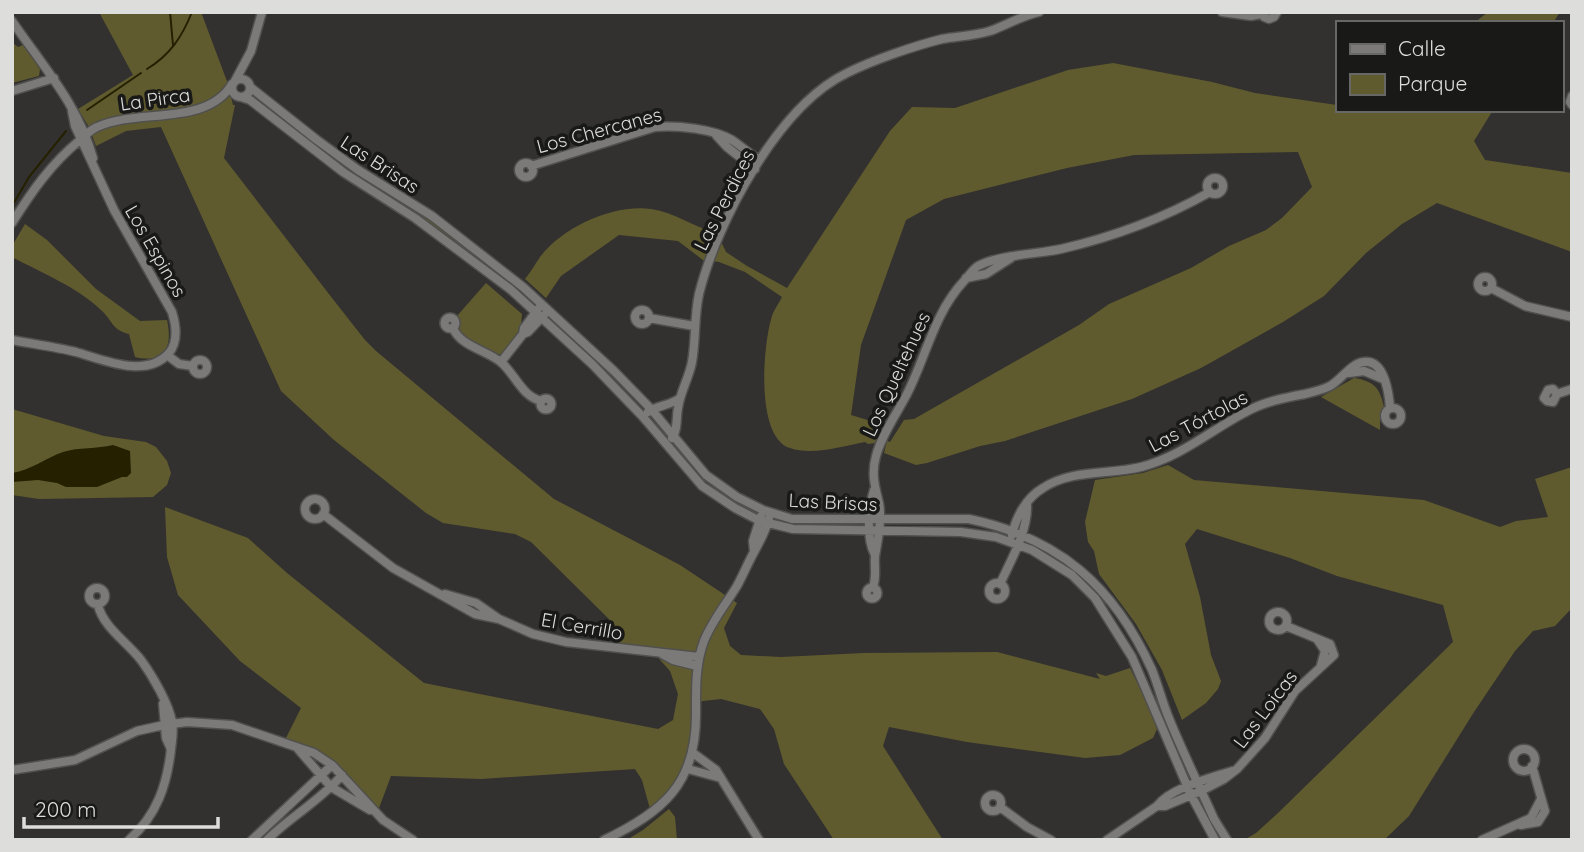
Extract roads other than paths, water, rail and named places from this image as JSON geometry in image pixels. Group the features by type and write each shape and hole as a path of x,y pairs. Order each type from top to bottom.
{"street":[{"name":"La Pirca","path":"219,98 234,83 244,65 262,12"},
{"name":"Las Perdices","path":"674,436 680,398 693,360 699,294 710,261 729,217 757,165 806,102 848,72 943,39 992,30 1039,12"},
{"path":"1222,12 1251,16 1261,13 1269,19 1274,18 1277,12"},
{"name":"Los Espinos","path":"12,21 54,78 72,111 114,210 172,312 176,325 175,339 167,355"},
{"path":"244,65 249,85 249,93 239,97 232,90 234,83 243,79 249,85"},
{"path":"12,92 54,78"},
{"name":"Las Brisas","path":"249,85 358,170 450,229 651,409 705,475 737,497 766,512 792,519 969,519 1017,532 1058,554 1110,600 1142,651 1214,819 1227,840"},
{"name":"La Pirca","path":"12,223 52,165 96,127 131,117 188,112 229,95 239,97"},
{"path":"1572,96 1572,105"},
{"name":"Las Brisas","path":"239,97 250,100 343,172 415,218 542,310 643,417 702,486 735,508 764,522 793,529 961,532 996,537 1049,559 1072,575 1095,598 1132,656 1189,791 1215,840"},
{"name":"Los Chercanes","path":"531,166 656,127 688,128 730,138 757,165"},
{"name":"Los Queltehues","path":"873,587 876,577 872,548 879,504 874,490 874,465 882,439 915,376 953,293 974,269 985,262 1058,250 1117,233 1167,214 1210,192"},
{"path":"1491,288 1525,306 1572,317"},
{"path":"501,362 523,334 524,328 542,310"},
{"path":"649,318 694,326"},
{"path":"453,328 460,338 501,362 528,395 541,401"},
{"path":"12,340 75,352 114,363 142,366 156,363 167,355 179,364 193,366"},
{"name":"Las Tórtolas","path":"1000,584 1017,532 1019,512 1044,487 1067,478 1131,469 1164,459 1256,407 1322,389 1346,374 1364,371 1384,379 1390,408"},
{"path":"1557,394 1572,389"},
{"path":"643,417 651,409 668,406 680,398"},
{"path":"666,443 674,436"},
{"path":"604,840 657,810 688,769 693,753 698,661 710,627 736,587 754,551 753,541 764,522 766,512"},
{"name":"El Cerrillo","path":"323,514 393,568 440,593 476,603 499,619 533,634 566,642 662,654 673,660 698,661"},
{"path":"98,605 103,618 140,658 155,681 168,724 166,738 171,749 165,786 155,810 130,840"},
{"name":"Las Loicas","path":"1107,840 1163,800 1237,769 1265,738 1295,691 1319,669 1324,660 1325,651 1317,639 1286,626"},
{"path":"1132,656 1142,651"},
{"path":"12,770 62,764 87,756 137,732 168,724 232,725 314,753 332,765 373,811"},
{"path":"298,749 331,787 373,811 413,840"},
{"path":"693,753 709,763 721,778 759,840"},
{"path":"252,840 332,765"},
{"path":"1482,840 1531,818 1541,799 1532,766"},
{"path":"688,769 721,778"},
{"path":"267,840 342,775"},
{"path":"1000,807 1027,827 1051,840"}],"waterway":[{"path":"170,12 173,45"},
{"path":"147,69 174,45 192,12"},
{"path":"87,110 141,73"},
{"path":"12,206 29,177 66,131"}]}
